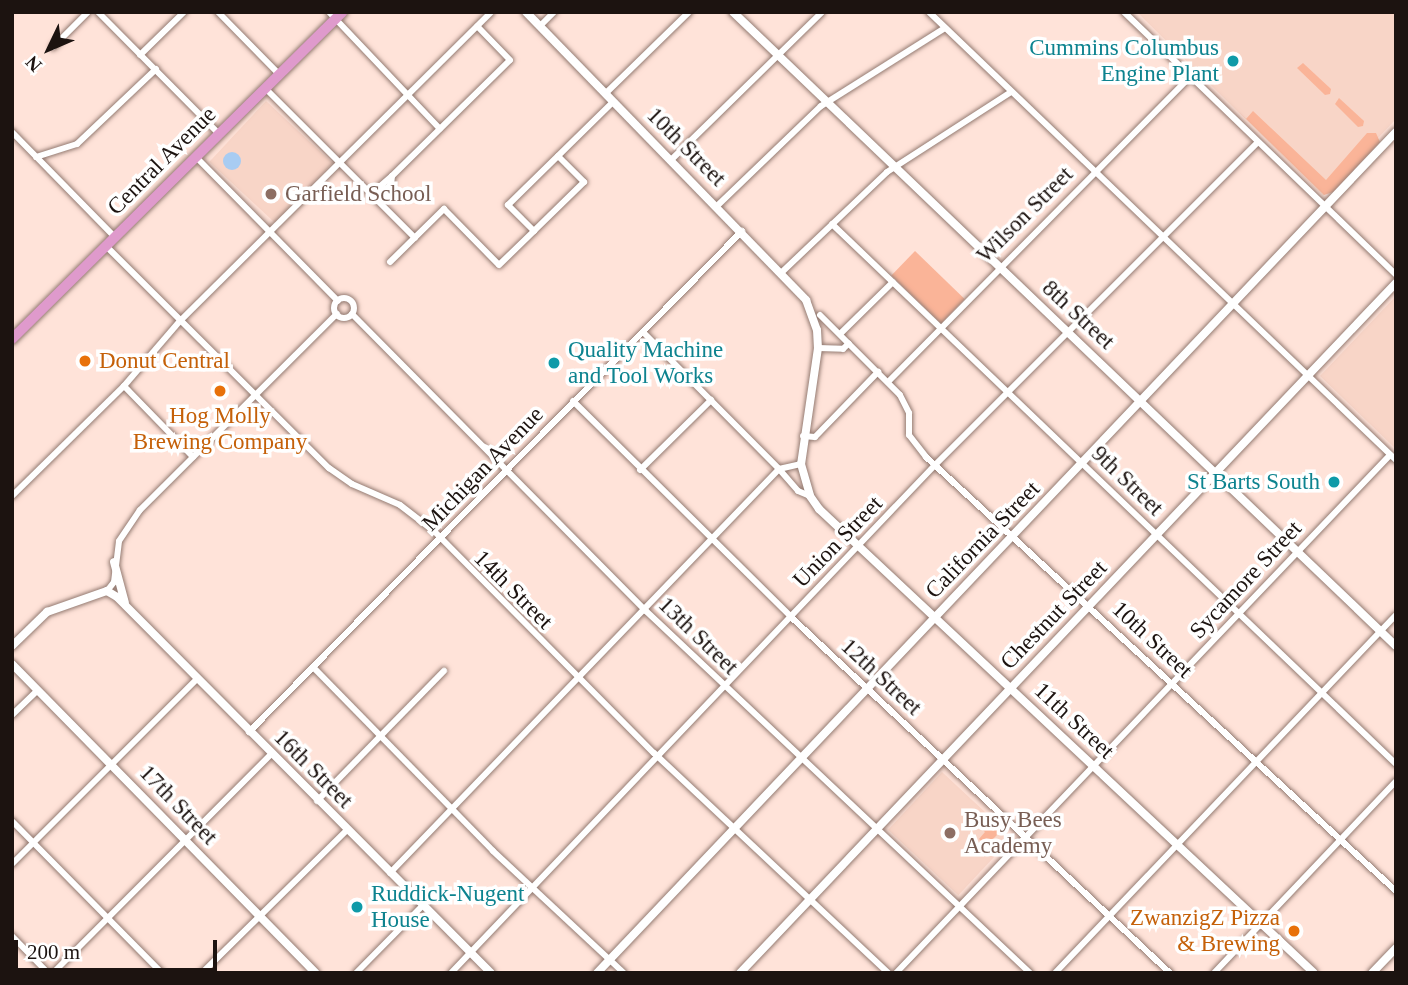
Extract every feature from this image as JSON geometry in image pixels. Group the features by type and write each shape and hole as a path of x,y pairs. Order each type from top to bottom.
{"main road":[{"name":"Central Avenue","path":"12,339 335,15"}],"street":[{"path":"53,47 88,12"},
{"path":"98,12 219,134"},
{"path":"140,55 184,12"},
{"path":"218,12 279,74"},
{"path":"12,496 124,386 180,321 491,12"},
{"name":"10th Street","path":"526,12 742,231 817,315 888,382 907,407 912,441 935,465 1396,891"},
{"path":"540,26 554,12"},
{"path":"606,93 689,12"},
{"name":"8th Street","path":"733,12 1396,646"},
{"path":"671,160 822,12"},
{"path":"929,12 1396,460"},
{"path":"1124,12 1396,275"},
{"path":"335,15 440,129"},
{"path":"372,196 391,185 392,176 510,60 477,26"},
{"path":"717,206 827,102 945,28"},
{"path":"36,157 77,145 156,69"},
{"name":"Wilson Street","path":"888,382 1190,77"},
{"path":"265,88 415,238"},
{"path":"781,273 895,168 1011,92"},
{"path":"534,232 508,205 614,101"},
{"path":"12,132 115,237"},
{"name":"California Street","path":"597,973 1394,137"},
{"name":"Union Street","path":"451,973 935,465 1257,143"},
{"path":"390,262 444,209 499,265 584,182 558,156"},
{"path":"12,646 47,612 107,592 114,582 114,562 128,525 337,314 338,301 196,157"},
{"name":"9th Street","path":"832,224 1396,764"},
{"name":"Michigan Avenue","path":"249,732 742,231"},
{"name":"14th Street","path":"106,246 329,468 400,505 439,538 657,757 888,973"},
{"path":"840,334 893,282"},
{"name":"Chestnut Street","path":"740,973 1396,283"},
{"name":"13th Street","path":"338,301 351,300 352,314 646,611 1030,973"},
{"path":"337,314 352,314"},
{"path":"810,496 801,464 818,348 817,315"},
{"name":"11th Street","path":"643,332 799,491 810,496 935,618 1314,973"},
{"path":"818,348 843,349 849,343"},
{"path":"803,436 815,437 878,372"},
{"path":"124,386 193,457"},
{"path":"640,470 711,400"},
{"name":"12th Street","path":"573,401 713,542 867,690 1170,973"},
{"name":"Sycamore Street","path":"896,973 1390,455"},
{"path":"389,874 713,542 779,469 801,464"},
{"path":"114,562 128,609"},
{"name":"16th Street","path":"107,592 128,609 421,907 491,973"},
{"path":"1055,973 1396,615"},
{"name":"17th Street","path":"12,664 316,973"},
{"path":"313,667 532,888 624,973"},
{"path":"317,801 444,671"},
{"path":"12,864 197,679"},
{"path":"12,715 38,690"},
{"path":"12,936 50,973 271,754"},
{"path":"1214,973 1396,781"},
{"path":"12,821 162,973"},
{"path":"202,973 346,831"},
{"path":"356,973 421,907"},
{"path":"1372,973 1396,948"}],"shaded area":[{"path":"1137,12 1396,12 1396,119 1323,196"},
{"path":"1303,63 1331,89 1330,94 1325,95 1297,68"},
{"path":"1339,98 1364,121 1363,126 1358,127 1335,104"},
{"name":"Garfield School","path":"266,101 333,163 276,224 209,162"},
{"path":"1253,111 1326,180 1367,133 1376,133 1380,142 1333,192 1324,195 1246,119"},
{"path":"915,251 965,299 941,323 891,275"},
{"path":"1396,296 1396,449 1320,376"},
{"name":"Busy Bees Academy","path":"942,772 1012,837 958,895 888,830"},
{"path":"985,814 1002,830 986,846 979,839 985,832 976,824"}],"water":[{"path":"228,152 236,152 241,161 239,168 228,170 223,165 223,157"}],"place":[{"name":"Cummins Columbus Engine Plant","path":"1233,61"},
{"name":"Garfield School","path":"271,194"},
{"name":"Donut Central","path":"85,361"},
{"name":"Quality Machine and Tool Works","path":"554,363"},
{"name":"Hog Molly Brewing Company","path":"220,391"},
{"name":"St Barts South","path":"1334,482"},
{"name":"Busy Bees Academy","path":"950,833"},
{"name":"Ruddick-Nugent House","path":"357,907"},
{"name":"ZwanzigZ Pizza & Brewing","path":"1294,931"}]}
